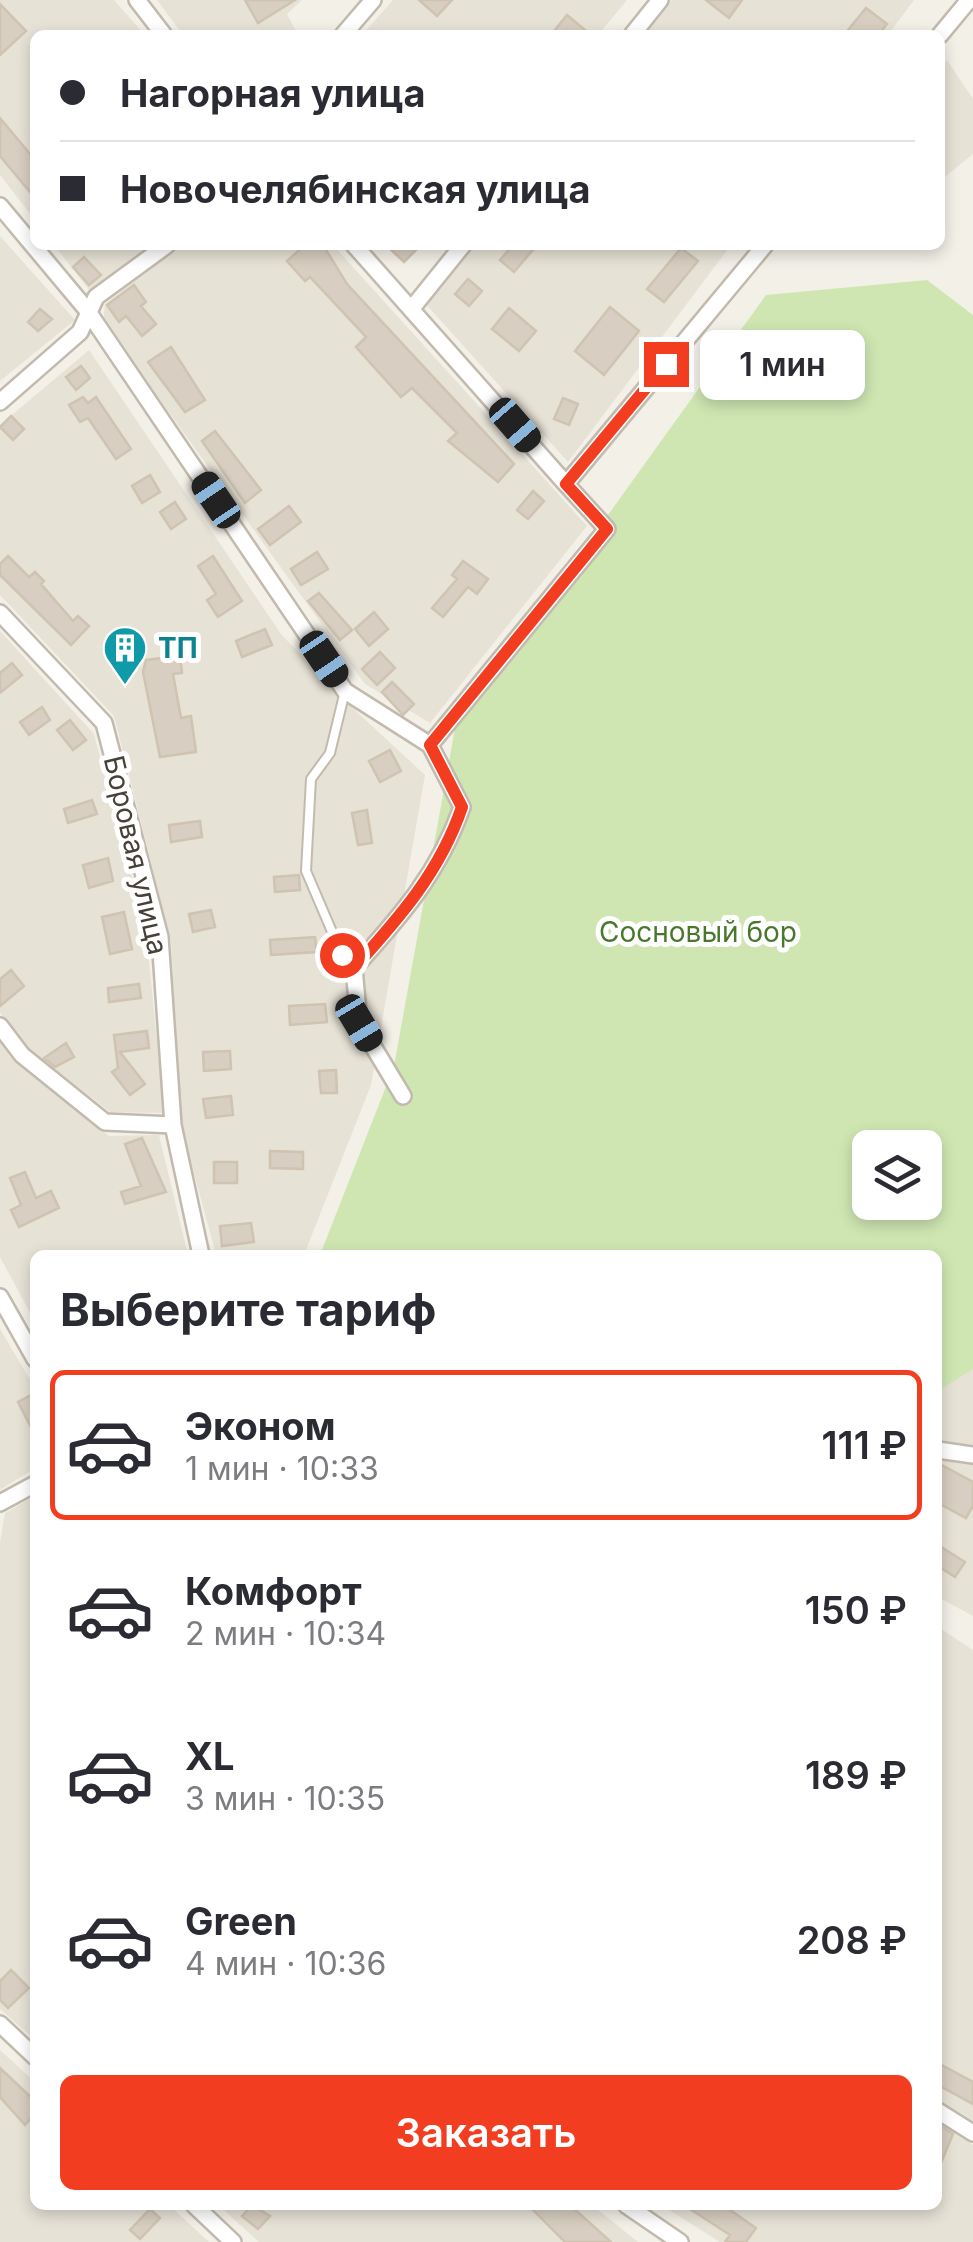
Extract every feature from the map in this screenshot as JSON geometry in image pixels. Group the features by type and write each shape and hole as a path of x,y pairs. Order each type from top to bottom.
{"street":[{"path":"137,0 160,30"},
{"path":"347,30 373,0"},
{"path":"636,30 660,0"},
{"path":"944,30 970,0"},
{"path":"0,206 30,242"},
{"path":"37,250 87,310 345,691 430,745 462,807 446,852 393,925 354,968 359,1023 404,1096"},
{"path":"0,402 80,332 96,296 160,250"},
{"path":"359,250 607,529 430,745"},
{"path":"413,308 459,250"},
{"path":"566,484 761,250"},
{"name":"Боровая улица","path":"0,614 104,723 160,936 173,1125 200,1250"},
{"path":"0,1026 22,1055 105,1122 173,1125"},
{"path":"0,1297 30,1350"},
{"path":"942,1451 973,1455"},
{"path":"0,1503 30,1487"},
{"path":"0,2024 30,2051"},
{"path":"942,2113 973,2133"},
{"path":"199,2210 234,2242"},
{"path":"633,2210 680,2242"}],"lane":[{"path":"345,691 330,753 310,779 306,871 342,955 354,968"}],"shaded area":[{"path":"0,0 114,0 141,30 30,30 30,214 0,175"},
{"path":"157,0 302,0 287,14 295,30 179,30"},
{"path":"393,0 627,0 602,30 366,30"},
{"path":"671,0 914,0 892,30 647,30"},
{"path":"947,60 973,99 973,154 945,177"},
{"path":"0,236 75,320 0,381"},
{"path":"58,250 143,250 90,291"},
{"path":"174,250 338,250 587,526 430,723 365,684 103,321 105,304"},
{"path":"467,250 727,250 568,462 424,302"},
{"path":"89,350 281,634 345,701 425,775 371,1085 306,1250 215,1250 180,1122 171,941 114,716 0,595 0,425"},
{"path":"0,631 94,734 146,930 164,1113 110,1112 28,1048 0,1013"},
{"path":"0,1042 11,1057 109,1136 159,1135 187,1250 30,1250 30,1313 0,1257"},
{"path":"973,1265 973,1616 942,1599 942,1317"},
{"path":"0,1329 30,1380 30,1471 0,1490"},
{"path":"30,1499 30,2036 0,2009 0,1543 5,1513"},
{"path":"942,1630 973,1650 973,2121 942,2102"},
{"path":"0,2050 30,2077 30,2210 174,2210 209,2242 0,2242"},
{"path":"942,2126 973,2145 973,2242 720,2242 669,2210 942,2210"},
{"path":"224,2210 598,2210 638,2242 259,2242"}],"green space":[{"name":"Сосновый бор","path":"927,280 973,315 973,1369 942,1388 942,1250 322,1250 394,1066 455,728 766,295"}],"building":[{"path":"245,0 295,0 258,23"},
{"path":"419,0 452,0 437,16"},
{"path":"706,0 742,0 729,18"},
{"path":"0,4 26,31 0,55"},
{"path":"866,8 887,24 882,30 848,30"},
{"path":"567,15 585,30 555,30"},
{"path":"0,118 30,154 30,192 0,156"},
{"path":"299,250 326,250 347,284 514,464 498,482 448,441 457,433 412,388 401,397 356,347 366,337 310,277 305,281 287,261"},
{"path":"391,250 416,250 404,262"},
{"path":"509,250 533,250 514,272 500,260"},
{"path":"679,250 698,261 664,302 647,289"},
{"path":"84,257 101,275 89,285 73,267"},
{"path":"468,279 482,291 469,306 455,294"},
{"path":"134,285 146,302 141,306 156,324 142,336 126,316 119,322 107,305"},
{"path":"610,307 639,331 604,375 575,351"},
{"path":"509,308 536,331 519,351 492,329"},
{"path":"40,309 52,319 38,331 28,322"},
{"path":"171,347 205,400 185,412 148,362"},
{"path":"81,366 90,378 76,390 66,377"},
{"path":"83,397 88,403 96,397 131,449 116,459 88,418 80,422 69,405"},
{"path":"563,398 578,404 569,425 554,419"},
{"path":"11,416 24,429 13,440 0,427"},
{"path":"215,431 261,490 245,503 202,441"},
{"path":"150,475 160,492 142,503 132,486"},
{"path":"533,491 544,501 528,519 517,510"},
{"path":"175,502 186,519 171,529 160,512"},
{"path":"289,506 301,522 270,545 258,529"},
{"path":"317,552 328,569 301,585 291,569"},
{"path":"8,556 29,577 35,572 44,581 41,584 73,621 78,616 89,626 71,645 0,575 0,564"},
{"path":"213,556 242,601 218,617 207,600 216,594 198,566"},
{"path":"463,561 488,579 477,594 468,587 443,617 432,608 457,579 452,575"},
{"path":"319,593 352,630 340,640 308,601"},
{"path":"374,612 388,629 369,646 355,629"},
{"path":"265,629 272,645 242,657 236,641"},
{"path":"380,652 395,668 377,685 362,669"},
{"path":"180,656 182,673 173,674 181,718 191,716 196,752 160,757 143,672 146,660"},
{"path":"12,663 22,675 0,693 0,673"},
{"path":"392,682 414,704 403,715 382,692"},
{"path":"42,707 50,720 29,735 20,722"},
{"path":"70,720 86,740 73,750 57,730"},
{"path":"390,750 401,771 380,782 369,761"},
{"path":"92,800 97,814 68,823 64,809"},
{"path":"367,810 372,843 358,845 352,813"},
{"path":"200,821 202,837 171,842 169,825"},
{"path":"108,858 113,881 89,888 83,865"},
{"path":"299,875 300,890 275,892 274,877"},
{"path":"211,910 215,927 193,932 189,914"},
{"path":"124,912 132,949 110,954 102,917"},
{"path":"315,937 317,952 271,955 270,940"},
{"path":"11,970 24,986 0,1006 0,979"},
{"path":"139,984 141,998 109,1002 108,988"},
{"path":"325,1004 327,1022 290,1025 289,1006"},
{"path":"147,1031 149,1048 120,1052 145,1084 130,1095 112,1072 118,1068 114,1035"},
{"path":"66,1043 74,1057 55,1067 44,1058"},
{"path":"230,1051 231,1069 204,1071 203,1052"},
{"path":"336,1070 337,1093 321,1093 319,1071"},
{"path":"231,1096 233,1115 206,1118 203,1099"},
{"path":"142,1138 166,1192 125,1204 121,1192 141,1186 125,1144"},
{"path":"270,1151 303,1152 303,1169 270,1168"},
{"path":"214,1162 237,1162 237,1183 214,1183"},
{"path":"25,1172 36,1198 51,1191 59,1208 19,1227 11,1210 21,1205 10,1178"},
{"path":"251,1223 254,1242 222,1246 220,1226"},
{"path":"30,1396 30,1425 18,1402"},
{"path":"942,1465 973,1482 973,1506 966,1518 942,1505"},
{"path":"942,1548 965,1562 955,1577 942,1569"},
{"path":"11,1970 29,1988 8,2008 0,2000 0,1981"},
{"path":"942,2065 973,2082 973,2104 942,2087"},
{"path":"0,2068 30,2096 30,2120 25,2125 0,2097"},
{"path":"942,2127 953,2134 942,2160"},
{"path":"149,2210 160,2218 140,2239 130,2230"},
{"path":"247,2210 260,2210 270,2216 258,2229 242,2216"},
{"path":"533,2210 576,2210 611,2242 565,2242"},
{"path":"692,2210 730,2210 756,2228 746,2242 725,2242 730,2235"}],"place":[{"name":"ТП","path":"125,686"}],"route":[{"path":"342,955 354,968 393,925 446,852 462,807 430,745 607,529 566,484 666,364"}]}
